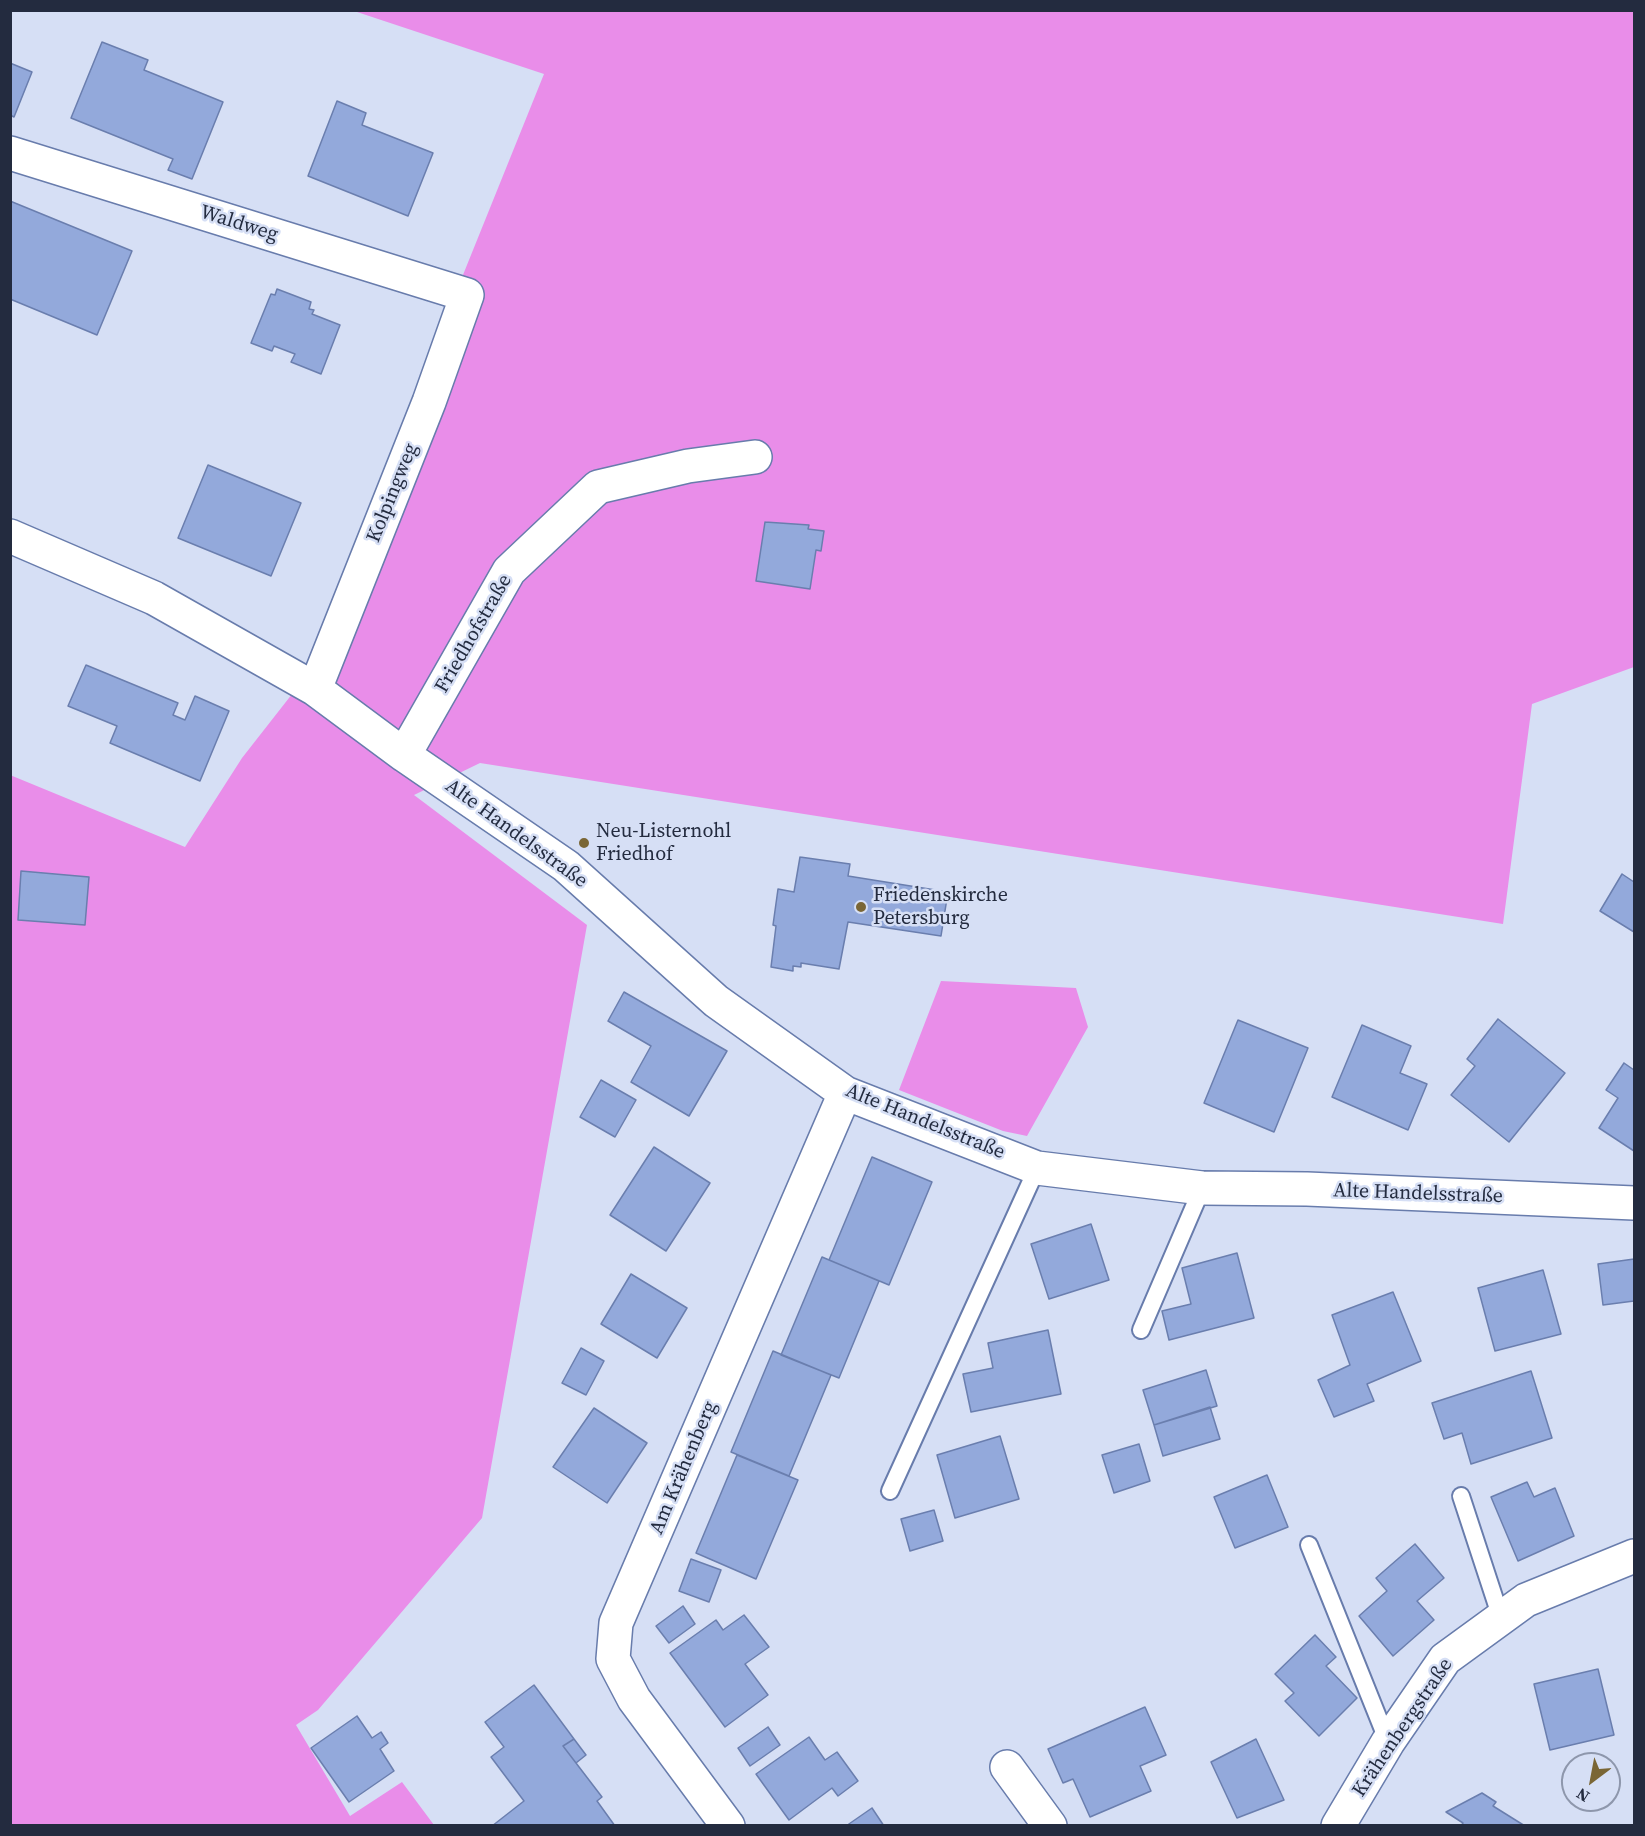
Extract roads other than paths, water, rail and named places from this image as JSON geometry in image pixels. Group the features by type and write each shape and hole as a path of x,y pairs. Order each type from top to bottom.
{"street":[{"name":"Waldweg","path":"10,153 467,295"},
{"name":"Kolpingweg","path":"315,689 429,402 467,295"},
{"name":"Friedhofstraße","path":"404,755 509,571 598,487 688,466 755,457"},
{"name":"Alte Handelsstraße","path":"10,536 154,598 315,689 404,755 566,866 716,1001 846,1093 1037,1168 1202,1188 1308,1189 1635,1203"},
{"name":"Am Krähenberg","path":"728,1826 634,1699 613,1659 616,1623 846,1093"},
{"name":"Krähenbergstraße","path":"1338,1826 1388,1742 1445,1659 1526,1600 1635,1556"},
{"path":"1007,1767 1050,1826"}],"lane":[{"path":"890,1491 1037,1168"},
{"path":"1142,1330 1202,1188"},
{"path":"1461,1496 1501,1618"},
{"path":"1309,1545 1388,1742"}],"place":[{"name":"Neu-Listernohl Friedhof","path":"584,843"},
{"name":"Friedenskirche Petersburg","path":"861,907"}]}
